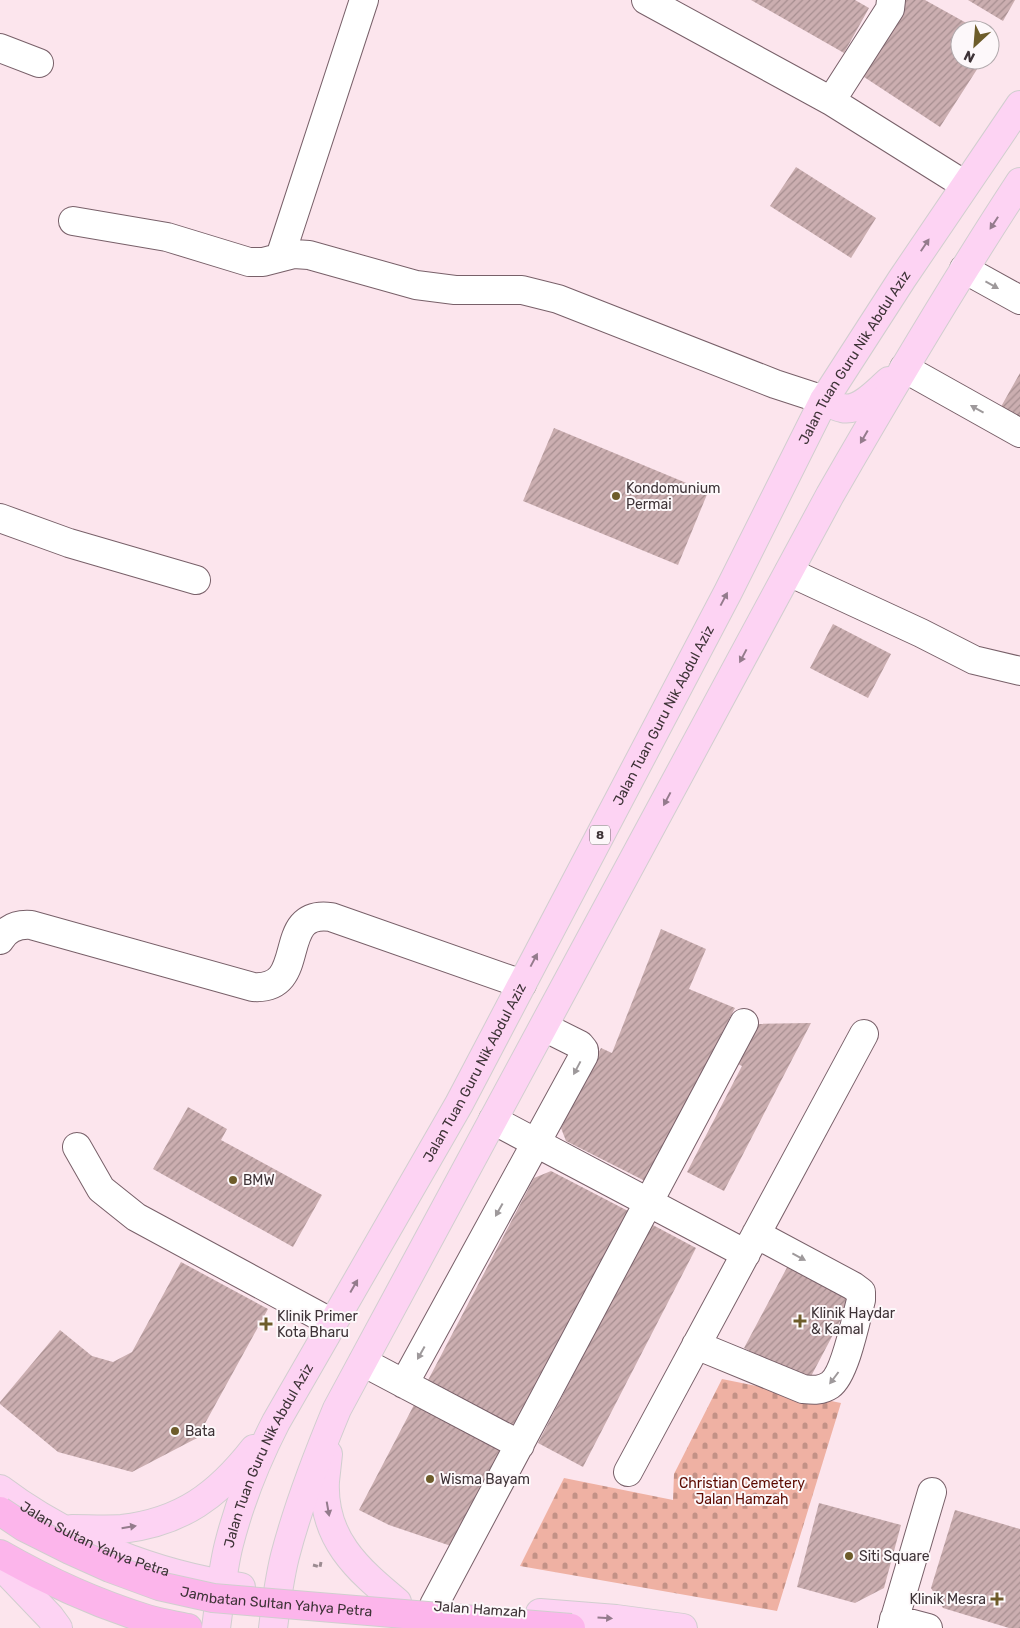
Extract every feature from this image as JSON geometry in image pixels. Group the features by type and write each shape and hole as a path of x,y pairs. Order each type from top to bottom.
{"highway":[{"name":"Jambatan Sultan Yahya Petra","path":"0,1511 40,1535 110,1568 159,1586 213,1598 571,1628"},
{"path":"1,1563 31,1572 76,1594 148,1620 188,1628"}],"main road":[{"name":"Jalan Tuan Guru Nik Abdul Aziz","path":"216,1628 228,1546 242,1498 257,1459 276,1422 459,1104 728,592 824,400 902,279 1020,105"},
{"path":"273,1628 278,1592 289,1542 322,1444 337,1409 830,495 964,269 1018,188"},
{"path":"824,400 842,408 857,406 865,402 904,368"},
{"path":"337,1409 325,1482 327,1510 337,1539 353,1563 396,1602"},
{"path":"63,1529 121,1529 154,1523 189,1509 219,1487 244,1461 276,1422"},
{"name":"Jalan Sultan Yahya Petra","path":"0,1489 21,1505 63,1529 110,1550 161,1569 223,1584 278,1592"},
{"path":"1,1563 53,1624"},
{"path":"1,1563 41,1591 134,1628"},
{"name":"Jalan Hamzah","path":"278,1592 616,1619 683,1628"}],"street":[{"path":"280,257 364,0"},
{"path":"646,0 831,101 965,186"},
{"path":"831,101 890,9 891,0"},
{"path":"0,48 39,63"},
{"path":"74,221 167,237 249,262 263,262 294,254 309,255 416,285 455,290 522,290 558,300 775,384 824,400"},
{"path":"964,269 1020,300"},
{"path":"904,368 1020,433"},
{"path":"0,518 69,543 196,580"},
{"path":"789,572 921,632 974,660 1020,671"},
{"path":"0,940 3,934 11,928 31,925 253,987 264,988 282,978 287,968 296,935 302,926 310,919 320,916 331,917 522,984"},
{"path":"434,1605 744,1023"},
{"path":"404,1384 584,1055 584,1050 580,1045 544,1027"},
{"path":"628,1472 864,1034"},
{"path":"494,1120 649,1202 853,1286 861,1292 861,1300 843,1365 838,1376 831,1384 823,1388 803,1390 696,1345"},
{"path":"77,1147 101,1189 136,1217 332,1323"},
{"path":"363,1362 520,1445"},
{"path":"928,1628 893,1623 932,1492"}],"green space":[{"name":"Christian Cemetery Jalan Hamzah","path":"722,1379 841,1403 777,1611 520,1566 564,1478 673,1500 674,1474"}],"building":[{"path":"751,0 855,0 869,8 844,53"},
{"path":"906,0 925,0 961,20 950,20 950,70 977,70 940,127 858,73"},
{"path":"968,0 1015,0 1003,21"},
{"path":"796,167 876,218 851,258 770,206"},
{"path":"1020,373 1020,425 998,412"},
{"name":"Kondomunium Permai","path":"554,428 708,492 678,565 523,501"},
{"path":"833,624 891,654 868,698 810,668"},
{"path":"661,929 706,949 689,989 735,1008 645,1181 566,1141 561,1128 601,1048 612,1053"},
{"path":"811,1023 724,1191 687,1172 742,1066 732,1061 752,1024"},
{"name":"BMW","path":"188,1107 227,1129 221,1140 322,1195 293,1247 153,1169"},
{"path":"551,1171 630,1212 515,1430 426,1384 534,1178"},
{"path":"651,1224 696,1248 583,1467 538,1443"},
{"name":"Klinik Haydar & Kamal","path":"791,1260 855,1293 808,1382 744,1348"},
{"path":"181,1262 268,1309 197,1438 132,1472 58,1452 0,1404 60,1330 92,1356 113,1362 132,1352"},
{"name":"Wisma Bayam","path":"415,1403 502,1448 451,1546 389,1525 359,1510"},
{"name":"Siti Square","path":"819,1503 901,1525 884,1588 855,1603 797,1587"},
{"path":"955,1510 1020,1529 1020,1628 1009,1628 943,1608 931,1588"}],"place":[{"name":"Kondomunium Permai","path":"616,496"},
{"name":"BMW","path":"233,1180"},
{"name":"Klinik Haydar & Kamal","path":"800,1321"},
{"name":"Klinik Primer Kota Bharu","path":"266,1324"},
{"name":"Bata","path":"175,1431"},
{"name":"Wisma Bayam","path":"430,1479"},
{"name":"Siti Square","path":"849,1556"},
{"name":"Klinik Mesra","path":"997,1599"}]}
